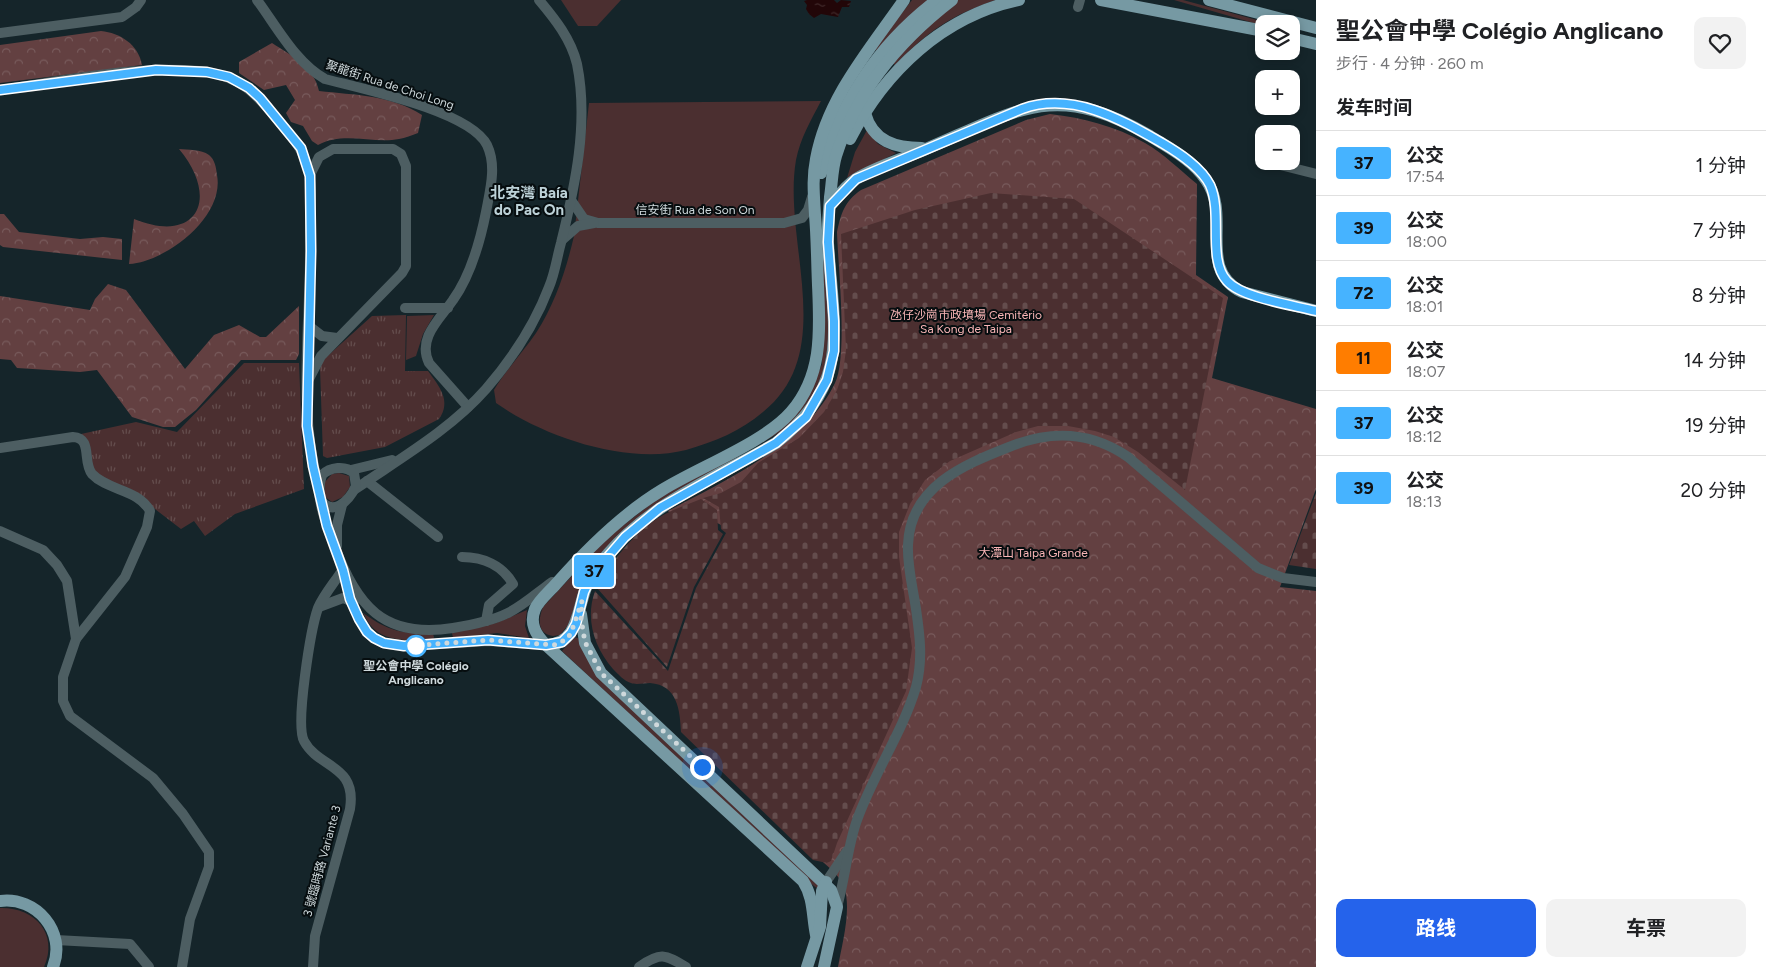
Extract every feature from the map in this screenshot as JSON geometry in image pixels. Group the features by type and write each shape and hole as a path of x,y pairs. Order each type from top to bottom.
{"main road":[{"path":"816,935 813,909 808,889 803,882 546,645 535,633 533,627 535,610 564,574 600,538 662,490 770,431 790,414 803,397 812,379 818,359 820,333 813,196 816,157 824,129 835,102 849,78 904,0"},
{"path":"815,214 824,160 839,117 907,25 937,0"},
{"path":"546,645 554,645 567,639 576,624 587,583 599,565 636,527 660,508 776,443 806,417 815,404 827,380 834,351 834,321 828,242 832,178 841,143 884,58 914,30 952,0"},
{"path":"830,206 835,179 844,153 865,113 898,70 931,39 971,16 1019,0"},
{"path":"1101,0 1255,29"},
{"path":"1156,0 1179,9 1255,29"},
{"path":"1209,0 1316,28"},
{"path":"1300,40 1316,44"},
{"path":"830,206 856,179 1015,112 1042,105 1083,107 1118,118 1172,149 1206,178 1213,194 1216,210 1218,263 1226,281 1242,292 1316,311"},
{"path":"865,113 873,130 887,142 901,148 930,147"},
{"path":"582,601 581,619 585,642 601,673 826,882 834,896 837,907 824,967"},
{"path":"808,967 816,935 820,927 822,891 826,882"},
{"path":"0,900 16,900 35,908 50,924 56,940 54,966"}],"street":[{"path":"0,33 122,16 141,0"},
{"name":"聚龍街 Rua de Choi Long","path":"257,0 302,60 316,74 444,113 465,124 483,138 488,147 492,167 489,197 470,268 464,283 425,342 426,356 468,407"},
{"path":"337,554 338,525 342,505 354,490 468,407 500,371 534,319 550,286 571,200 580,141 581,101 577,63 561,26 539,0"},
{"path":"0,90 156,70 201,71 229,77 249,88 260,98 301,148 310,176 311,251 307,426 320,498 343,570 350,599 367,632 384,643 404,646 488,640 546,645"},
{"path":"307,383 321,356 373,304 402,273 406,266 404,157 393,149 333,149 319,157 310,176"},
{"path":"1300,170 1316,174"},
{"name":"信安街 Rua de Son On","path":"561,241 578,226 598,223 797,221 806,214 813,196"},
{"path":"571,200 584,219 598,223"},
{"path":"405,308 448,308"},
{"path":"309,326 322,336 337,338"},
{"path":"837,907 856,822 911,699 918,677 922,652 921,638 908,546 912,521 929,492 955,471 1000,450 1035,438 1062,434 1091,438 1117,449 1128,457 1258,568 1283,578 1316,582"},
{"path":"0,448 73,436 80,438 86,444 88,465 94,476 145,502 150,511 150,520 125,577 76,639 65,669 62,690 63,701 70,716 153,778 183,814 209,852 209,867 190,919 182,967"},
{"path":"313,456 324,466 351,470 400,458"},
{"path":"319,487 322,475 335,468"},
{"path":"351,470 357,479 354,490"},
{"path":"367,481 438,537"},
{"path":"320,498 327,507 332,508 342,505"},
{"path":"0,532 43,550 57,565 66,581 76,639"},
{"path":"462,557 480,557 507,573 513,584 489,605 486,620"},
{"path":"343,570 363,600 389,623"},
{"name":"3 號臨時路 Variante 3","path":"313,967 315,936 351,802 348,782 304,742 300,724 311,637 319,606 343,570"},
{"path":"319,606 334,600 350,599 369,613 389,623 406,629 437,630 486,620 509,612 564,574"},
{"path":"437,630 445,638 441,644"},
{"path":"826,882 849,848"},
{"path":"56,940 130,944 149,967"},
{"path":"120,944 134,954 145,967"},
{"path":"639,967 653,957 662,956 670,957 686,967"}],"green space":[{"path":"561,0 621,0 597,26 578,26"},
{"path":"912,0 996,0 941,25 918,43 895,65 874,49"},
{"path":"1174,0 1183,0 1255,19 1255,23"},
{"path":"101,31 115,34 127,41 137,51 142,65 0,83 0,45"},
{"path":"272,43 307,69 312,75 319,91 359,95 398,103 422,115 418,133 401,139 348,138 328,141 318,145 312,141 303,126 291,122 286,113 295,100 286,85 264,90 239,73 239,62"},
{"path":"821,101 803,137 796,160 794,192 803,294 803,327 798,358 786,387 763,412 736,430 696,447 663,454 638,454 613,451 562,437 538,427 496,403 494,390 543,322 563,274 574,236 589,103"},
{"name":"大潭山 Taipa Grande","path":"1050,114 1099,124 1134,137 1159,152 1197,184 1196,275 1228,297 1212,378 1316,409 1316,489 1280,587 1316,591 1316,967 838,967 847,916 844,887 838,876 806,848 732,531 710,519 673,518 668,511 738,473 785,442 805,424 822,404 835,383 839,370 842,332 837,232 847,203 861,190 1026,120"},
{"path":"867,130 878,144 896,153 847,178 855,152"},
{"path":"179,149 202,152 213,159 217,172 217,191 212,206 190,234 175,246 144,261 129,264 134,219 156,225 174,226 187,221 196,212 200,200 198,184 191,167"},
{"name":"氹仔沙崗市政墳場 Cemitério Sa Kong de Taipa","path":"991,193 1074,199 1223,298 1185,490 1138,452 1114,437 1068,426 1038,426 1016,432 950,461 925,480 910,504 899,532 899,557 912,648 906,691 837,843 831,861 827,863 813,860 681,732 676,700 667,689 650,683 631,683 613,669 596,642 591,622 592,601 595,591 668,671 696,588 726,533 721,529 719,507 703,498 721,493 741,482 758,463 799,438 824,412 837,390 843,372 846,350 841,234 915,210"},
{"path":"0,214 4,214 19,232 80,239 103,237 122,239 122,260 3,247 0,245"},
{"path":"821,242 825,242 829,312 828,348 822,382 811,402 784,430 665,499 584,577 569,624 560,635 548,635 541,629 540,625 543,607 606,539 661,496 754,444 808,397 822,364"},
{"path":"108,284 126,290 185,369 214,335 239,325 260,337 266,337 299,306 299,354 296,360 241,360 196,410 175,427 163,427 132,417 97,370 80,372 17,368 11,360 0,359 0,296 90,310 95,299"},
{"path":"406,315 405,371 428,371 436,382 444,400 443,412 439,419 385,447 327,458 323,456 320,368 323,360 372,316"},
{"path":"434,315 423,334 416,356 406,360 407,316"},
{"path":"244,363 299,363 304,489 235,514 205,536 194,521 181,529 151,506 95,473 81,434 136,422 177,432"},
{"path":"339,473 349,476 350,487 343,497 332,502 325,497 324,483 332,474"},
{"path":"1316,493 1316,569 1289,565"},
{"path":"701,499 717,510 718,530 723,534 694,587 667,667 597,588 615,559 631,540 649,524 663,515"},
{"path":"527,610 525,626 529,638 497,633 453,638 452,633 496,623"},
{"path":"363,613 388,628 412,633 433,634 433,640 401,640 383,635 369,623"},
{"path":"574,637 578,638 593,669 822,887 818,889 810,883 562,651"},
{"path":"0,908 23,912 33,917 40,924 46,933 48,943 48,955 44,967 0,967"}],"water":[{"path":"834,0 837,3 841,0 851,1 849,7 842,7 838,17 821,14 814,18 806,9 807,5 804,1"}],"bus line":[{"name":"37","path":"0,90 132,72 174,69 207,72 229,77 249,88 260,98 301,148 310,176 311,251 307,426 313,466 323,512 343,570 350,599 367,632 384,643 423,646 488,640 554,645 567,639 576,624 587,583 614,547 660,508 776,443 806,417 815,404 832,367 834,351 835,336 828,224 830,206 840,193 856,179 1027,107 1069,105 1097,110 1126,122 1172,149 1198,170 1210,185 1216,210 1218,263 1226,281 1233,288 1242,292 1316,311"}],"place":[{"name":"聖公會中學 Colégio Anglicano","path":"416,646"}],"district":[{"name":"北安灣 Baía do Pac On","path":"529,202"}],"route":[{"path":"416,646 409,646 488,640 554,645 567,639 571,633 576,624 582,601 582,631 589,652 601,673 702,767"}]}
